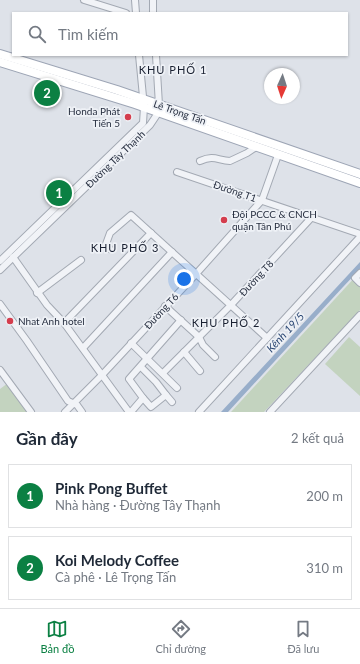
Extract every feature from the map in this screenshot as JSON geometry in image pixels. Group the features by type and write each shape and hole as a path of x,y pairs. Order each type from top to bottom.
{"main road":[{"name":"Lê Trọng Tấn","path":"0,54 143,103 256,147 280,151 360,174"},
{"name":"Lê Trọng Tấn","path":"0,62 143,103"},
{"name":"Lê Trọng Tấn","path":"158,109 280,151 360,182"}],"street":[{"path":"84,0 123,12"},
{"path":"135,0 136,12"},
{"path":"153,0 153,12"},
{"name":"Đường Tây Thạnh","path":"0,261 143,123 140,56"},
{"path":"156,56 158,109"},
{"name":"Đường Tây Thạnh","path":"0,270 150,125 158,109"},
{"path":"200,161 218,158 230,161 256,147"},
{"name":"Đường T6","path":"65,412 102,375 196,274 262,200 280,151"},
{"name":"Đường T1","path":"177,172 360,234"},
{"path":"110,249 106,244 110,233 131,215 267,338"},
{"name":"Đường T8","path":"163,373 230,306 312,218"},
{"path":"64,323 151,233"},
{"path":"199,412 360,237"},
{"path":"83,348 172,252"},
{"path":"13,257 47,306 64,323 130,412 143,398"},
{"path":"38,293 81,260"},
{"path":"360,273 355,278 360,283"},
{"path":"0,304 68,401 77,405 82,412"},
{"path":"165,306 199,337 203,345 215,357"},
{"path":"270,412 360,315"},
{"path":"166,395 151,407 129,379 181,320"},
{"path":"131,343 177,388"},
{"path":"184,352 200,371"},
{"path":"141,367 156,382 172,402"},
{"path":"0,370 31,412"}],"green space":[{"path":"357,275 360,279 360,310 264,412 231,412"},
{"path":"349,337 360,347 360,396 325,364"},
{"path":"8,383 27,412 0,412 0,389"}],"water":[{"path":"360,262 360,269 228,412 221,412"}],"place":[{"name":"Koi Melody Coffee","path":"47,93"},
{"name":"Honda Phát Tiến 5","path":"128,117"},
{"name":"Pink Pong Buffet","path":"59,193"},
{"name":"Đội PCCC & CNCH quận Tân Phú","path":"224,220"},
{"name":"Nhat Anh hotel","path":"10,321"}],"district":[{"name":"KHU PHỐ 1","path":"173,69"},
{"name":"KHU PHỐ 3","path":"125,247"},
{"name":"KHU PHỐ 2","path":"226,322"}],"water label":[{"name":"Kênh 19/5","path":"285,332"}]}
